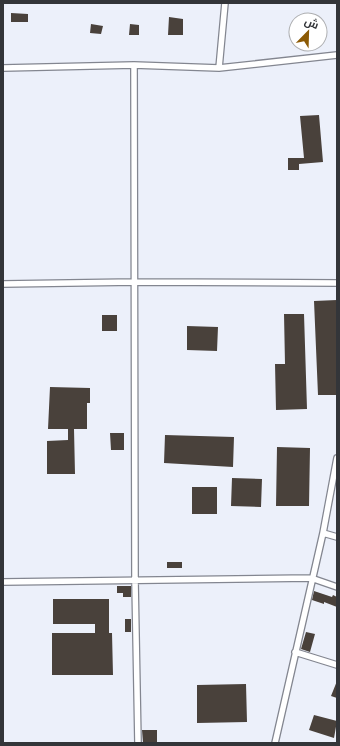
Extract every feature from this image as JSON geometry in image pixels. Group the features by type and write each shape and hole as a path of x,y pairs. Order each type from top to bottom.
{"street":[{"path":"219,68 225,3"},
{"path":"3,68 134,65 219,68 337,55"},
{"path":"134,65 135,581 138,743"},
{"path":"3,284 135,282 337,283"},
{"path":"275,743 311,578 323,533 337,458"},
{"path":"323,533 337,537"},
{"path":"3,582 311,578 337,587"},
{"path":"295,652 337,665"}],"building":[{"path":"11,13 28,14 28,22 11,22"},
{"path":"169,17 183,19 183,35 168,35"},
{"path":"91,24 103,26 101,34 90,33"},
{"path":"130,24 139,25 139,35 129,35"},
{"path":"319,115 323,162 299,164 299,170 288,170 288,158 304,158 300,116"},
{"path":"337,300 337,395 318,395 314,301"},
{"path":"284,314 304,314 307,409 276,410 275,364 285,364"},
{"path":"102,315 117,315 117,331 102,331"},
{"path":"187,326 218,327 217,351 187,350"},
{"path":"50,387 90,388 90,403 87,403 87,429 74,429 75,474 47,474 47,441 68,440 68,429 48,429"},
{"path":"110,433 124,433 124,450 111,450"},
{"path":"165,435 234,437 233,467 164,463"},
{"path":"277,447 310,448 309,506 276,506"},
{"path":"232,478 262,479 261,507 231,506"},
{"path":"192,487 217,487 217,514 192,514"},
{"path":"167,562 182,562 182,568 167,568"},
{"path":"117,586 131,586 131,597 123,597 123,593 117,593"},
{"path":"314,591 332,597 333,595 337,597 337,607 324,602 324,604 312,600"},
{"path":"53,599 109,599 109,633 112,633 113,675 52,675 52,633 95,633 95,624 53,624"},
{"path":"125,619 131,619 131,632 125,632"},
{"path":"306,632 315,634 310,652 301,649"},
{"path":"337,681 337,698 331,696"},
{"path":"246,684 247,722 197,723 197,685"},
{"path":"314,715 337,721 334,738 309,730"},
{"path":"142,730 157,730 157,743 143,743"}]}
